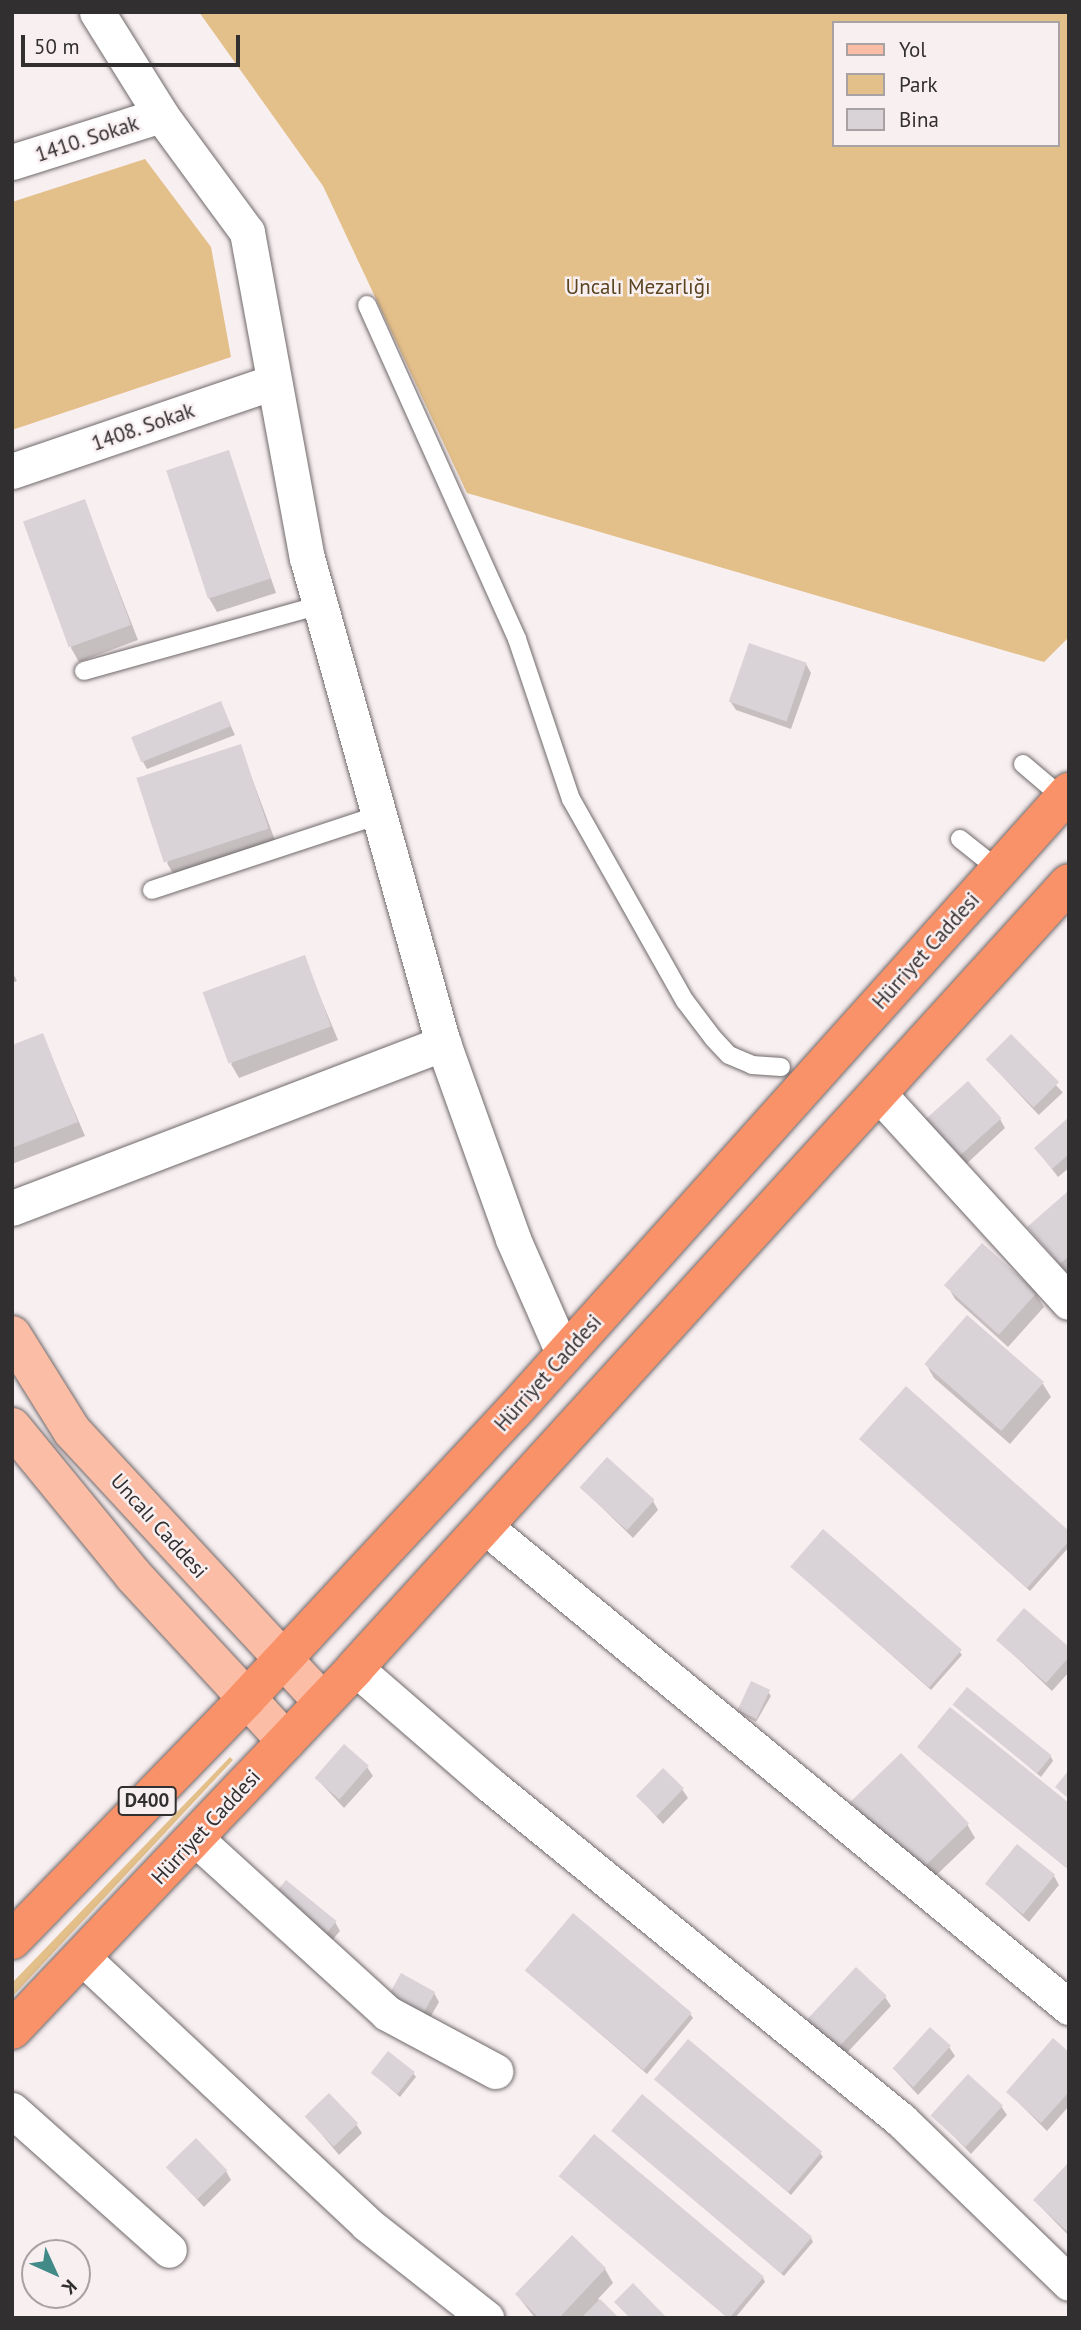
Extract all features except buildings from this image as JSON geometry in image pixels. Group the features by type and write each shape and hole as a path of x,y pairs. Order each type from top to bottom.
{"highway":[{"name":"Hürriyet Caddesi","path":"12,1940 282,1661 564,1355 1066,795"},
{"name":"Hürriyet Caddesi","path":"12,2030 196,1839 355,1668 1069,883"}],"main road":[{"name":"Uncalı Caddesi","path":"12,1335 72,1431 282,1661 323,1702"},
{"path":"12,1427 133,1575 286,1741"}],"street":[{"path":"97,12 161,115 247,232 274,382 320,606 443,1043 513,1240 564,1355"},
{"name":"1410. Sokak","path":"12,162 161,115"},
{"name":"1408. Sokak","path":"12,471 274,382"},
{"path":"12,1208 443,1043"},
{"path":"878,1093 1069,1302"},
{"path":"483,1525 989,1937 1069,2007"},
{"path":"355,1668 489,1784 901,2120 1069,2283"},
{"path":"196,1839 387,2013 495,2071"},
{"path":"83,1958 367,2224 485,2318"},
{"path":"12,2110 169,2250"}],"lane":[{"path":"366,305 517,639 571,799 685,1001 713,1038 729,1055 752,1065 781,1067"},
{"path":"84,671 320,606"},
{"path":"1023,764 1066,795"},
{"path":"152,890 379,815"},
{"path":"960,839 999,870"}],"green space":[{"name":"Uncalı Mezarlığı","path":"199,12 1069,12 1069,637 1044,662 467,493 323,186"},
{"path":"145,159 211,247 231,357 12,430 12,202"},
{"path":"230,1757 233,1760 12,1997 12,1983"}]}
